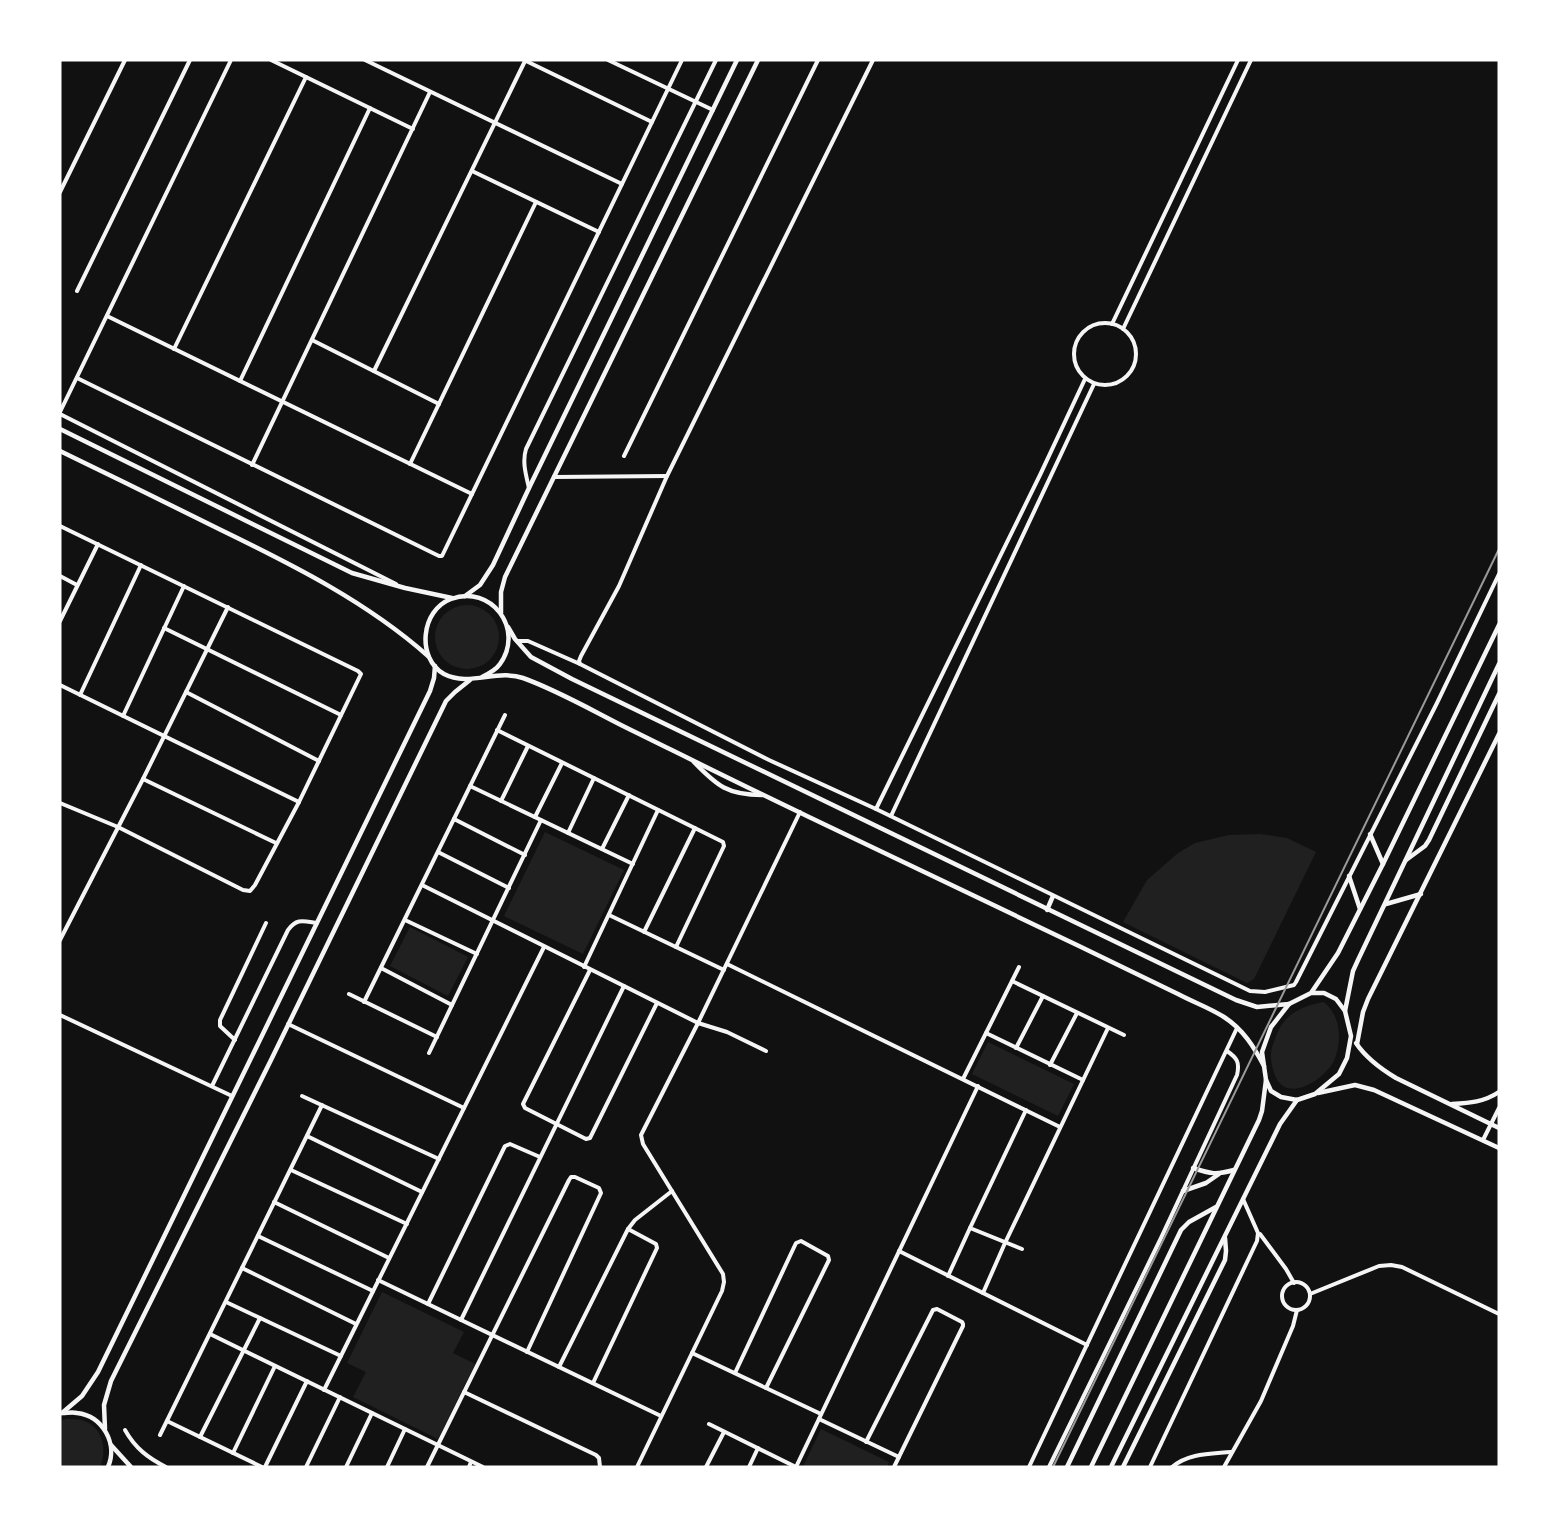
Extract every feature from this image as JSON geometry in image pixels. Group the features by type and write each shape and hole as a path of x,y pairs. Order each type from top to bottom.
{"street":[{"path":"60,192 125,60"},
{"path":"77,291 190,60"},
{"path":"231,60 60,413 405,588"},
{"path":"272,60 413,129"},
{"path":"365,60 622,184"},
{"path":"608,60 713,110"},
{"path":"77,378 442,556 682,60"},
{"path":"529,488 524,465 526,448 716,60"},
{"path":"465,596 480,585 493,565 737,60"},
{"path":"758,60 505,577 501,592 502,614 517,640 531,657 572,679 1246,1004 1257,1007 1289,1004 1311,993 1324,993 1336,999 1345,1011 1351,1036 1362,1052 1382,1069 1499,1128"},
{"path":"624,456 818,60"},
{"path":"580,664 581,656 619,586 668,476 873,60"},
{"path":"1112,324 1238,60"},
{"path":"1123,329 1251,60"},
{"path":"374,371 524,61 652,122"},
{"path":"174,349 306,77"},
{"path":"252,465 430,92"},
{"path":"240,381 370,108"},
{"path":"472,171 599,232"},
{"path":"410,464 536,202"},
{"path":"107,316 472,494"},
{"path":"1102,323 1112,324 1123,329 1130,336 1136,354 1134,364 1130,373 1123,380 1104,386 1094,384 1078,371 1074,361 1077,340 1092,326 1102,323"},
{"path":"312,340 439,404"},
{"path":"876,809 1085,379"},
{"path":"891,816 1094,384"},
{"path":"60,429 352,573 452,598 465,596 485,600 502,614"},
{"path":"60,451 290,564 338,591 409,639 443,673 462,680 501,675 520,677 561,694 691,760 1130,970 1225,1018 1238,1028 1254,1047 1264,1066"},
{"path":"554,477 668,476"},
{"path":"60,526 360,672 299,802 250,891 243,890 118,827 60,804"},
{"path":"60,621 98,544"},
{"path":"80,695 141,565"},
{"path":"517,640 528,641 580,664 769,760 891,816 1250,991 1259,993 1293,985 1296,982 1437,703 1499,574"},
{"path":"60,576 78,585"},
{"path":"123,716 184,586"},
{"path":"428,656 425,630 431,616 452,598"},
{"path":"60,940 228,607"},
{"path":"482,677 500,664 508,646 507,624"},
{"path":"1311,993 1338,953 1499,625"},
{"path":"164,628 341,715"},
{"path":"1345,1011 1353,971 1499,664"},
{"path":"61,1414 82,1396 98,1372 430,691 435,666"},
{"path":"108,1467 111,1461 111,1445 105,1429 104,1405 111,1381 446,701 472,679"},
{"path":"60,685 299,802"},
{"path":"186,692 320,760"},
{"path":"1406,861 1429,840 1499,694"},
{"path":"364,1002 505,715"},
{"path":"497,730 722,841 724,844 676,947"},
{"path":"1357,1044 1368,999 1499,734"},
{"path":"501,801 528,746"},
{"path":"691,760 713,781 722,786 740,794 764,795"},
{"path":"535,817 562,763"},
{"path":"568,833 594,778"},
{"path":"143,779 276,843"},
{"path":"470,786 633,864"},
{"path":"602,849 629,795"},
{"path":"584,967 658,810"},
{"path":"637,1467 722,1291 724,1282 723,1274 643,1144 641,1135 800,812"},
{"path":"454,819 525,855"},
{"path":"429,1053 542,820"},
{"path":"644,932 695,828"},
{"path":"1370,834 1383,864"},
{"path":"438,852 509,888"},
{"path":"1349,876 1360,909"},
{"path":"422,885 698,1023 727,1032 766,1051"},
{"path":"1385,904 1421,894"},
{"path":"1047,910 1053,896"},
{"path":"609,915 723,970"},
{"path":"405,920 477,954"},
{"path":"212,1086 288,930 293,923 299,921 317,923"},
{"path":"235,1040 220,1026 220,1020 266,923"},
{"path":"324,1390 544,947"},
{"path":"727,964 1060,1127"},
{"path":"963,1079 1019,967"},
{"path":"381,968 452,1005"},
{"path":"590,970 524,1104 525,1108 586,1139 590,1138 657,1003"},
{"path":"1012,981 1124,1035"},
{"path":"461,1320 624,986"},
{"path":"349,994 437,1037"},
{"path":"1016,1048 1043,996"},
{"path":"1289,1004 1271,1027 1262,1052 1266,1080 1271,1091 1281,1097 1297,1100 1355,1085 1374,1090 1498,1145"},
{"path":"1050,1065 1077,1013"},
{"path":"60,1015 232,1096"},
{"path":"288,1024 464,1108"},
{"path":"983,1293 1108,1028"},
{"path":"1029,1467 1238,1028"},
{"path":"986,1033 1083,1080"},
{"path":"1315,1094 1339,1074 1344,1066 1351,1036"},
{"path":"1049,1467 1237,1075 1236,1057 1227,1051"},
{"path":"1090,1467 1260,1116 1266,1080"},
{"path":"709,1424 796,1467 978,1086"},
{"path":"1450,1104 1474,1103 1490,1098 1499,1092"},
{"path":"302,1096 439,1159"},
{"path":"1111,1467 1280,1124 1297,1100"},
{"path":"160,1435 322,1105"},
{"path":"1483,1140 1499,1108"},
{"path":"948,1276 1026,1110"},
{"path":"307,1136 423,1192"},
{"path":"428,1304 505,1146 510,1144 540,1156"},
{"path":"1193,1168 1219,1174"},
{"path":"291,1170 406,1224"},
{"path":"1183,1191 1206,1183 1219,1174 1234,1170"},
{"path":"427,1467 571,1177 575,1177 599,1188 601,1193 527,1352"},
{"path":"559,1367 628,1229 635,1220 672,1191"},
{"path":"1243,1198 1258,1233 1294,1283"},
{"path":"274,1202 390,1258"},
{"path":"1067,1467 1181,1230 1189,1222 1216,1207"},
{"path":"970,1228 1022,1249"},
{"path":"593,1383 657,1248 656,1244 628,1229"},
{"path":"1150,1467 1257,1241 1258,1233"},
{"path":"258,1236 373,1291"},
{"path":"1123,1467 1225,1260 1225,1236"},
{"path":"735,1373 796,1243 801,1241 828,1256 829,1260 766,1388"},
{"path":"899,1251 1087,1345"},
{"path":"1310,1294 1378,1266 1391,1265 1402,1267 1499,1314"},
{"path":"242,1268 356,1324"},
{"path":"378,1280 661,1416"},
{"path":"1294,1283 1302,1284 1309,1289 1310,1294 1306,1307 1297,1311 1288,1308 1283,1300 1286,1287 1294,1283"},
{"path":"226,1302 340,1356"},
{"path":"866,1442 932,1312 935,1309 962,1322 894,1467"},
{"path":"1224,1467 1261,1401 1293,1326 1297,1311"},
{"path":"200,1437 260,1318"},
{"path":"210,1334 483,1467"},
{"path":"692,1353 821,1414"},
{"path":"233,1453 275,1366"},
{"path":"167,1421 263,1467 307,1381"},
{"path":"464,1392 596,1455 599,1458 600,1467"},
{"path":"306,1467 340,1398"},
{"path":"346,1467 372,1413"},
{"path":"61,1414 86,1415 105,1429"},
{"path":"819,1419 899,1458"},
{"path":"387,1467 405,1429"},
{"path":"125,1430 139,1450 151,1460 166,1467"},
{"path":"706,1467 724,1432"},
{"path":"111,1445 131,1467"},
{"path":"749,1467 758,1448"},
{"path":"1172,1467 1180,1460 1191,1456 1232,1452"},
{"path":"469,1467 471,1462"}],"shaded area":[{"path":"461,605 473,605 490,614 497,625 499,637 497,649 490,660 473,669 461,669 449,664 440,655 435,643 435,631 440,619 449,610"},
{"path":"545,832 624,870 583,954 504,916"},
{"path":"1260,834 1287,838 1316,852 1254,979 1247,983 1123,922 1147,880 1178,853 1195,843 1229,835"},
{"path":"410,927 468,957 448,996 390,966"},
{"path":"1324,1002 1333,1012 1338,1029 1338,1048 1334,1061 1314,1082 1295,1089 1287,1088 1279,1083 1271,1062 1272,1049 1280,1027 1296,1012"},
{"path":"988,1042 1074,1084 1058,1116 972,1074"},
{"path":"382,1292 464,1332 453,1353 475,1364 438,1439 353,1397 366,1372 347,1363"},
{"path":"66,1419 88,1423 98,1432 103,1446 100,1467 60,1467 60,1421"},
{"path":"821,1429 889,1462 887,1467 803,1467"}],"railway":[{"path":"1053,1467 1499,549"}]}
